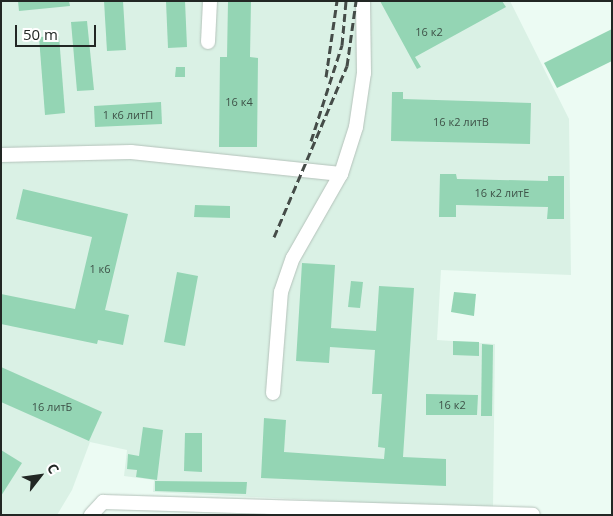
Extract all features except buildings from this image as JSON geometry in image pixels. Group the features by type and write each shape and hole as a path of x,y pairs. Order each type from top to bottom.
{"street":[{"path":"208,42 210,1"},
{"path":"273,393 281,292 293,258 341,174 356,128 364,73 364,1"},
{"path":"1,155 131,152 341,174"},
{"path":"91,515 103,502 533,515"}],"shaded area":[{"path":"1,1 510,1 569,119 571,275 441,270 437,340 495,344 493,509 153,492 154,480 124,476 127,450 90,442 72,490 57,515 1,515"}],"railway":[{"path":"326,77 337,1"},
{"path":"311,141 342,45 346,1"},
{"path":"274,237 347,66 356,1"}]}
